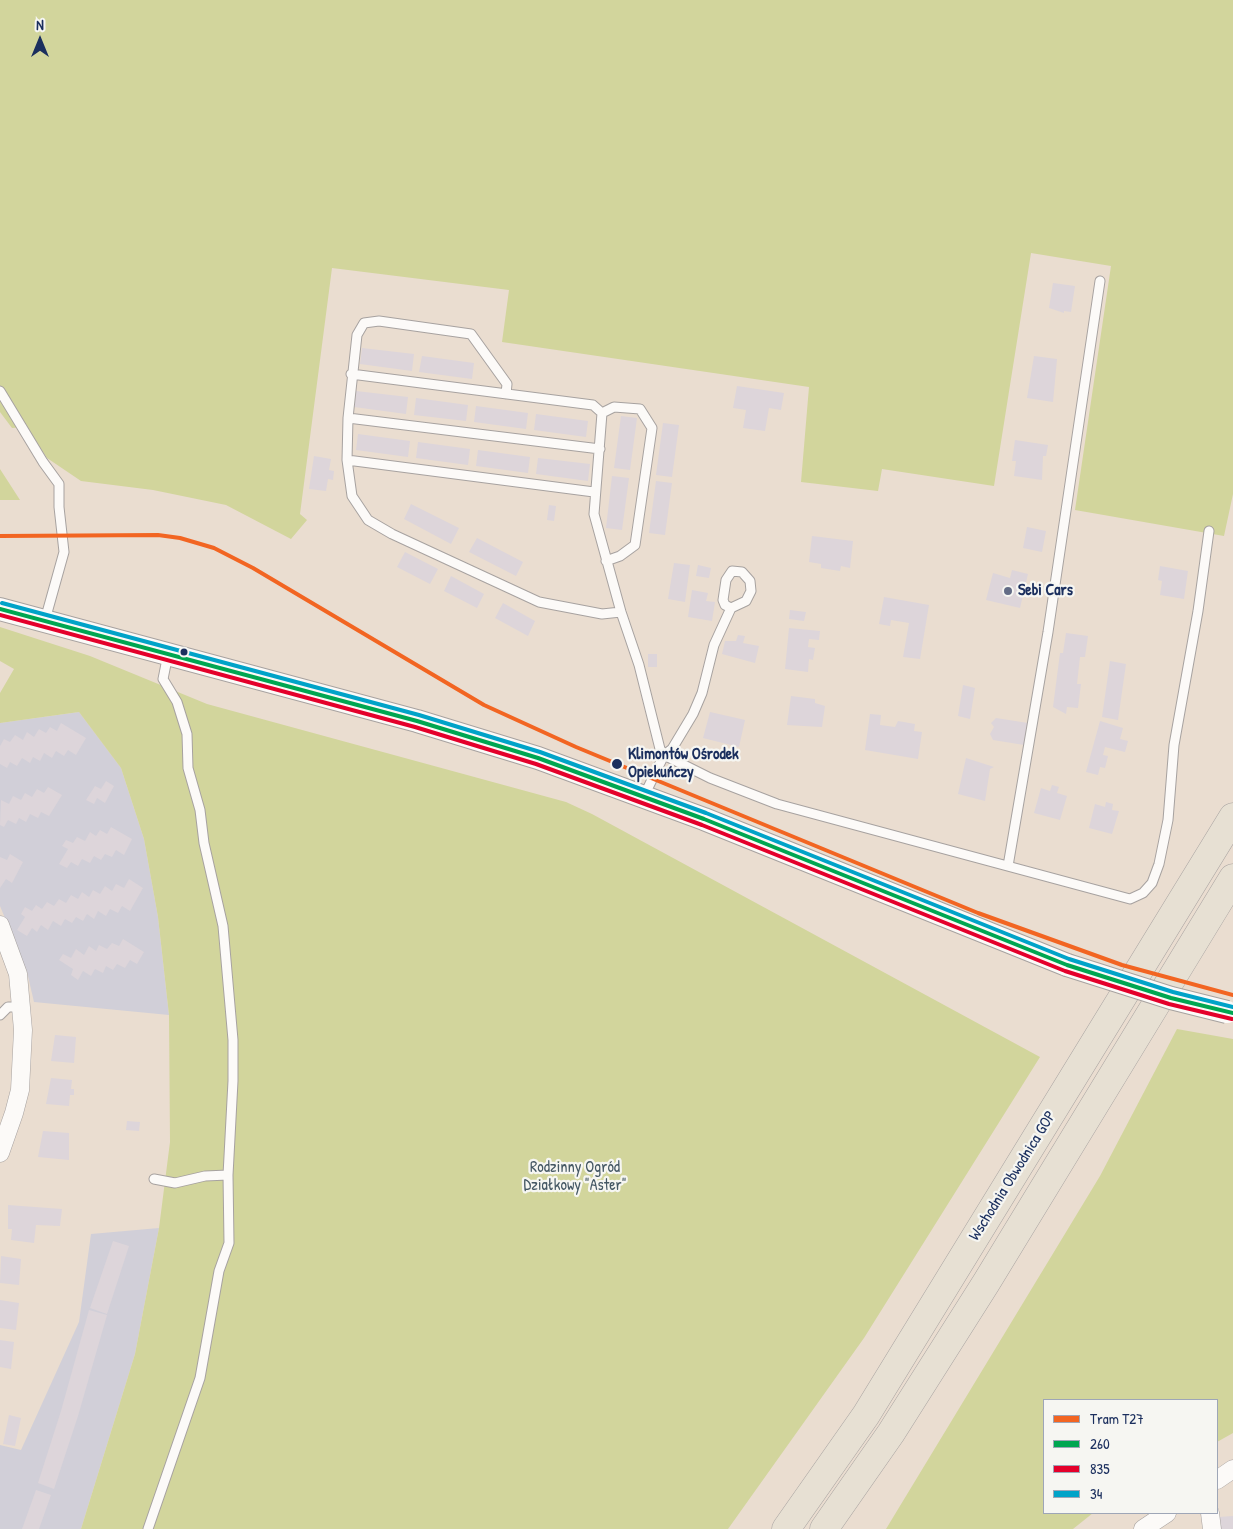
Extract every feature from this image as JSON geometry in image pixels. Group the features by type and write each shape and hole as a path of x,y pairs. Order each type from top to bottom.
{"highway":[{"name":"Wschodnia Obwodnica GOP","path":"786,1529 866,1415 1233,817"},
{"name":"Wschodnia Obwodnica GOP","path":"824,1529 891,1433 986,1284 1233,878"}],"street":[{"path":"0,609 417,721 538,758 644,796 1067,965 1171,998 1230,1012"},
{"path":"0,925 18,974 22,1007 20,1090 0,1150"},
{"path":"1218,1479 1233,1469"},
{"path":"1143,1529 1166,1514"},
{"path":"1210,1514 1212,1529"}],"lane":[{"path":"1008,866 1048,632 1100,281"},
{"path":"506,394 507,384 471,334 379,321 364,323 357,335 351,374 347,460 352,496 368,520 392,534 538,602 602,614 621,612"},
{"path":"351,374 593,405 602,413"},
{"path":"0,391 43,462 59,484 59,507 64,552 44,620"},
{"path":"602,413 614,407 640,410 652,428 636,545 620,556 606,561"},
{"path":"602,413 600,450 594,492 594,514 606,561 638,665 660,749 664,756 710,778 777,804 1130,899 1143,893 1152,883 1159,864 1168,820 1174,745 1198,612 1209,531"},
{"path":"348,418 600,450"},
{"path":"347,460 594,492"},
{"path":"644,796 664,756 672,750 693,714 702,693 714,645 731,608"},
{"path":"148,1529 200,1378 219,1271 229,1242 228,1175 233,1081 232,1040 223,926 204,843 200,810 188,768 187,734 177,702 163,679 168,654"},
{"path":"0,1015 8,1007 22,1007"},
{"path":"154,1179 175,1183 205,1176 228,1175"}],"shaded area":[{"path":"79,712 121,768 144,839 158,917 169,1015 34,1002 27,972 0,906 0,723"},
{"path":"159,1228 135,1354 81,1529 0,1529 0,1445 21,1450 79,1322 91,1234"}],"green space":[{"path":"0,0 1233,0 1233,494 1224,536 1075,510 1111,266 1031,253 994,486 882,469 878,491 801,482 809,387 502,342 509,290 332,268 300,514 307,520 291,539 226,505 153,490 81,481 47,458 27,427 12,428 0,412"},
{"path":"0,469 20,500 0,500"},
{"name":"Rodzinny Ogród Działkowy \"Aster\"","path":"0,627 90,656 207,704 566,802 592,814 1040,1057 864,1338 728,1529 81,1529 135,1354 159,1228 170,1142 169,1015 158,917 144,839 121,768 79,712 0,723 0,693 14,669 0,661"},
{"path":"1177,1029 1233,1039 1233,1433 1218,1441 1218,1399 1043,1399 1043,1514 1092,1514 1073,1529 886,1529 1100,1176"}],"building":[{"path":"1053,283 1075,286 1071,312 1064,311 1064,313 1049,308"},
{"path":"362,348 414,354 412,371 360,364"},
{"path":"422,356 474,363 472,379 419,372"},
{"path":"1034,356 1057,359 1053,402 1027,398"},
{"path":"737,386 784,393 781,410 769,408 765,431 743,428 746,410 733,408"},
{"path":"356,391 408,397 406,414 354,407"},
{"path":"416,398 468,405 466,421 414,415"},
{"path":"476,406 528,413 526,429 474,422"},
{"path":"536,414 588,421 586,437 534,430"},
{"path":"621,416 637,418 630,470 614,468"},
{"path":"663,423 679,425 672,477 656,475"},
{"path":"358,434 410,441 408,457 356,450"},
{"path":"1015,440 1048,445 1046,456 1043,456 1042,480 1014,476 1016,461 1012,461"},
{"path":"418,442 470,449 468,465 416,458"},
{"path":"478,450 530,457 528,473 476,466"},
{"path":"314,456 331,459 329,470 334,471 333,480 328,479 326,491 309,489"},
{"path":"538,458 590,464 588,481 536,474"},
{"path":"612,476 629,478 622,530 606,528"},
{"path":"656,481 672,483 665,535 649,533"},
{"path":"411,504 459,528 451,544 404,519"},
{"path":"549,505 556,506 554,521 547,520"},
{"path":"1027,527 1046,531 1042,552 1023,548"},
{"path":"812,536 853,541 850,568 841,566 840,571 821,568 821,564 809,562"},
{"path":"477,538 523,562 516,576 469,552"},
{"path":"405,552 438,569 430,584 397,567"},
{"path":"674,563 690,565 685,602 668,599"},
{"path":"698,565 711,568 709,578 696,576"},
{"path":"1160,566 1188,571 1184,599 1160,595 1162,581 1158,580"},
{"path":"1012,570 1028,574 1020,608 986,600 993,573 1010,578"},
{"path":"451,576 484,594 477,608 444,591"},
{"path":"692,590 708,593 706,601 715,602 712,621 688,617"},
{"path":"884,597 929,605 920,659 903,657 909,623 891,620 890,626 879,624"},
{"path":"503,603 535,621 528,636 495,618"},
{"path":"790,610 806,612 804,621 789,619"},
{"path":"789,628 820,631 819,640 809,639 808,647 815,648 813,660 809,659 808,672 785,669"},
{"path":"1066,633 1088,636 1085,657 1080,657 1077,684 1081,684 1078,708 1067,707 1066,714 1053,707 1060,653 1063,653"},
{"path":"738,635 745,636 743,643 759,646 755,663 722,654 725,641 736,641"},
{"path":"648,654 657,654 657,667 648,667"},
{"path":"1110,661 1126,664 1118,720 1102,717"},
{"path":"963,685 975,688 970,719 958,716"},
{"path":"791,696 815,699 815,703 825,706 822,727 787,725"},
{"path":"710,712 745,720 739,747 703,738"},
{"path":"870,714 881,715 880,725 895,727 898,721 915,724 914,731 922,732 918,759 865,750"},
{"path":"996,718 1028,723 1024,745 993,740 990,734 994,727 991,723"},
{"path":"1100,721 1123,728 1120,739 1128,741 1125,752 1105,747 1103,755 1108,756 1105,768 1100,767 1098,775 1086,772"},
{"path":"61,723 86,738 76,755 68,750 64,756 56,751 52,758 44,753 40,761 33,757 30,763 22,758 17,766 10,762 7,768 0,764 0,746 4,739 10,742 15,735 23,740 27,732 34,737 39,729 46,733 50,727 57,731"},
{"path":"966,758 994,767 990,769 985,801 958,794"},
{"path":"106,781 114,786 105,803 97,798 94,804 86,800 95,786 101,789"},
{"path":"1052,785 1059,787 1057,793 1067,796 1060,820 1034,813 1041,788 1050,791"},
{"path":"48,787 62,795 49,816 41,812 38,818 30,814 26,822 19,818 16,824 8,820 4,827 0,825 1,800 9,804 13,796 21,800 25,793 32,797 37,789 44,793"},
{"path":"1106,802 1113,804 1112,810 1119,811 1112,834 1089,828 1095,804 1105,807"},
{"path":"111,827 132,839 124,855 116,850 112,857 105,854 101,860 94,856 90,863 82,859 78,866 71,862 67,868 59,864 68,849 62,846 66,840 73,843 77,837 85,841 90,832 96,836 100,830 107,834"},
{"path":"10,854 23,862 12,883 6,879 0,888 0,857 7,860"},
{"path":"129,879 143,888 130,911 122,906 118,913 110,909 106,916 98,911 94,919 87,914 83,921 76,917 72,923 65,919 61,926 53,921 48,930 41,925 37,932 32,928 27,936 17,930 25,917 21,914 25,907 32,911 36,905 42,909 47,902 54,906 59,899 66,903 71,895 78,899 82,892 89,897 93,890 100,894 105,886 112,891 116,884 124,888"},
{"path":"123,939 144,952 137,964 130,960 125,968 117,964 113,970 106,966 103,973 95,969 91,976 83,971 78,980 71,975 73,969 59,960 63,954 71,958 76,949 84,955 89,946 96,951 99,945 107,949 112,943 119,946"},
{"path":"55,1035 76,1037 74,1063 51,1061"},
{"path":"51,1078 72,1080 71,1089 74,1089 74,1095 70,1095 69,1106 46,1104"},
{"path":"127,1121 140,1122 139,1131 126,1130"},
{"path":"43,1131 69,1133 69,1160 38,1157"},
{"path":"8,1205 62,1209 60,1226 36,1225 34,1243 11,1240 12,1229 8,1229"},
{"path":"113,1241 129,1246 107,1314 90,1308"},
{"path":"1,1256 21,1259 19,1285 0,1283"},
{"path":"0,1300 19,1303 16,1330 0,1328"},
{"path":"89,1310 107,1315 78,1416 54,1489 38,1483 61,1411"},
{"path":"0,1340 14,1342 11,1369 0,1367"},
{"path":"9,1415 21,1418 15,1446 3,1444"},
{"path":"36,1490 51,1495 39,1529 22,1529"},
{"path":"1233,1516 1233,1529 1219,1529 1218,1517"}],"tram line":[{"name":"T27","path":"0,536 158,535 180,538 214,548 253,568 484,705 576,747 978,913 1122,965 1233,995"}],"transit line":[{"name":"34","path":"2,603 419,715 540,752 706,813 1069,959 1173,992 1233,1007"},
{"name":"260","path":"0,609 417,721 538,758 704,819 1067,965 1171,998 1233,1013"},
{"name":"835","path":"0,615 415,727 536,764 702,825 1065,971 1169,1004 1232,1019"}],"place":[{"name":"Sebi Cars","path":"1008,591"},
{"name":"Klimontów Ośrodek Opiekuńczy","path":"617,764"}]}
